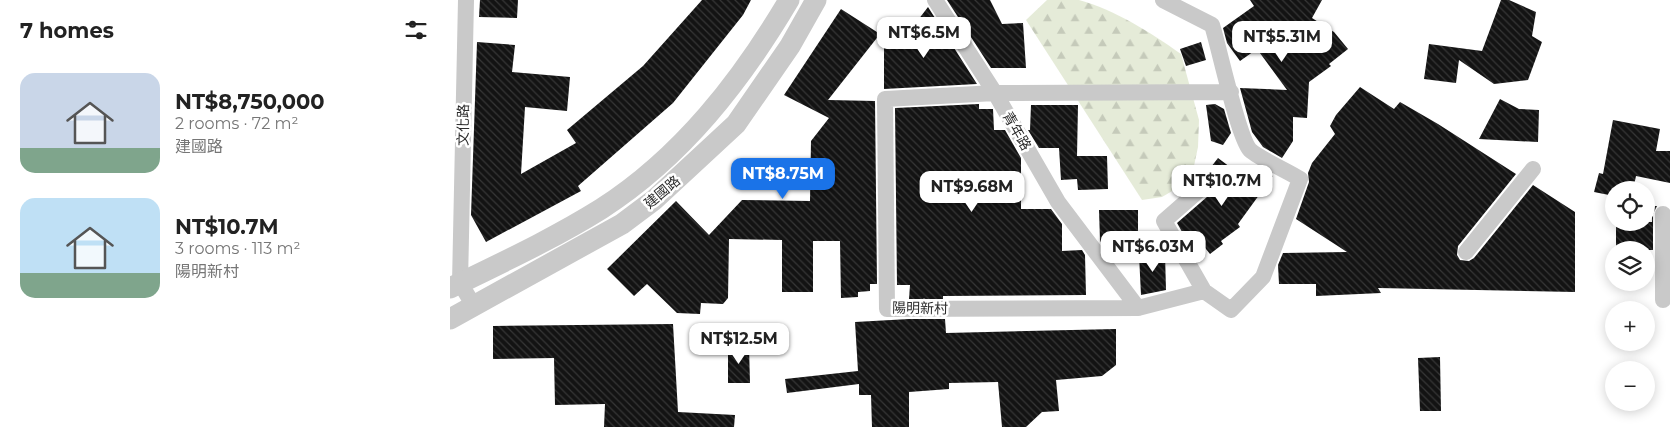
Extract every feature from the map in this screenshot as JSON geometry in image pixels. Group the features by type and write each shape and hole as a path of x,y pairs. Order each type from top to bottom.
{"street":[{"name":"文化路","path":"455,285 466,0"},
{"name":"建國路","path":"455,285 540,243 602,208 647,174 715,108 746,69 789,0"},
{"name":"建國路","path":"450,319 622,224 696,162 736,124 790,46 816,0"},
{"name":"青年路","path":"935,0 995,93 1058,202 1138,308"},
{"path":"1162,0 1212,25 1231,92 1234,111 1250,149 1300,179 1263,277 1230,310 1204,292 1164,221 1204,186"},
{"name":"陽明新村","path":"1204,292 1138,308 887,309 885,99 995,93 1231,92"},
{"path":"1466,252 1533,169"},
{"path":"1663,214 1663,300"},
{"path":"455,285 474,306"}],"green space":[{"path":"1047,0 1079,0 1092,4 1145,30 1181,54 1199,120 1198,147 1191,180 1162,197 1142,200 1026,20"}],"building":[{"path":"480,0 518,0 517,18 479,17"},
{"path":"702,0 751,0 743,15 673,103 578,186 581,191 486,242 471,215 477,42 515,45 512,72 570,77 567,111 525,107 521,174 576,143 567,130 643,66"},
{"path":"947,0 990,0 1002,24 1023,23 1026,68 991,68"},
{"path":"1250,0 1322,0 1312,18 1334,32 1348,49 1329,64 1331,66 1309,82 1307,118 1293,117 1293,141 1282,158 1263,147 1252,132 1240,88 1287,90 1257,49 1240,61 1227,43 1223,28 1254,6"},
{"path":"1501,0 1509,0 1536,12 1532,36 1542,42 1528,80 1494,84 1459,60 1456,83 1424,79 1429,44 1482,51"},
{"path":"928,7 977,84 884,89 884,37 898,46"},
{"path":"841,9 880,34 828,100 875,101 877,284 870,284 870,291 858,292 858,297 841,298 840,241 813,241 813,292 782,292 782,240 729,239 728,298 723,304 701,303 700,314 677,313 647,284 634,296 607,269 676,201 709,235 742,200 810,201 811,141 829,118 784,95"},
{"path":"1201,42 1206,60 1186,66 1180,49"},
{"path":"1360,87 1394,109 1400,102 1516,174 1458,246 1457,255 1460,260 1469,261 1474,258 1533,185 1575,212 1575,292 1378,288 1381,293 1316,296 1316,284 1279,284 1278,265 1283,253 1347,252 1296,219 1309,182 1308,173 1312,163 1335,134 1330,126 1336,115"},
{"path":"1500,99 1519,109 1539,110 1538,142 1479,139"},
{"path":"979,104 979,109 993,109 994,130 1005,130 1021,158 1021,209 1051,209 1062,224 1062,251 1082,250 1085,255 1086,295 943,296 943,299 909,299 910,285 897,285 895,108"},
{"path":"1215,104 1224,109 1231,133 1223,145 1211,141 1206,105"},
{"path":"1031,105 1078,105 1077,156 1107,156 1108,189 1078,190 1077,179 1061,180 1059,148 1039,148 1028,130 1030,130"},
{"path":"1613,120 1660,129 1656,151 1670,151 1670,183 1636,176 1635,181 1605,181 1605,194 1594,192 1599,173 1603,174"},
{"path":"1218,158 1250,182 1260,168 1273,176 1238,224 1240,227 1221,241 1223,244 1210,254 1202,244 1193,251 1177,223 1215,190 1212,180 1204,176"},
{"path":"1099,210 1138,210 1138,253 1109,253 1100,241"},
{"path":"1616,231 1653,231 1653,241 1616,241"},
{"path":"1165,254 1166,290 1141,295 1139,255"},
{"path":"945,319 946,333 1116,329 1116,365 1102,376 1056,380 1059,411 1042,412 1026,427 1002,427 998,382 949,383 949,389 909,392 909,427 872,427 871,395 859,395 859,384 787,393 785,379 858,371 855,322"},
{"path":"673,324 678,412 735,415 734,427 604,427 605,404 555,405 554,358 493,359 493,326"},
{"path":"749,346 750,383 728,383 728,347"},
{"path":"1440,357 1441,411 1420,411 1418,358"}]}
